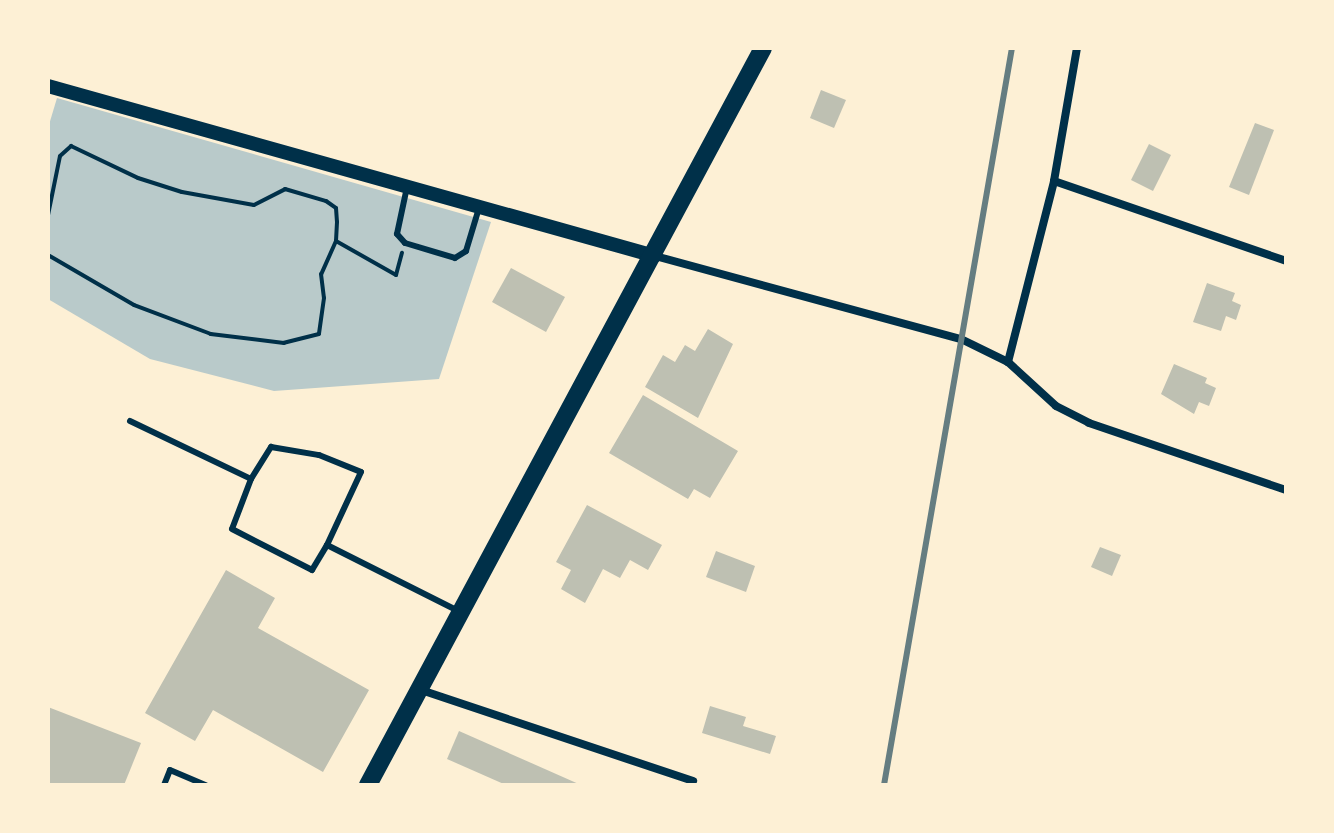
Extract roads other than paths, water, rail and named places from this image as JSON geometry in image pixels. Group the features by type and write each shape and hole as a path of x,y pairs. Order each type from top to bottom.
{"main road":[{"path":"368,785 416,688 655,256 763,48"}],"street":[{"path":"1008,362 1054,181 1077,48"},
{"path":"48,86 961,339 1008,362 1038,392 1089,423 1286,490"},
{"path":"1054,181 1286,261"},
{"path":"416,688 693,781"}],"lane":[{"path":"407,187 396,229 405,243 455,258 462,255 480,207"},
{"path":"130,421 251,479"},
{"path":"271,447 319,455 361,472 327,545 312,570 232,529 251,479 271,447"},
{"path":"327,545 458,611"},
{"path":"164,785 170,770 206,785"}],"railway":[{"path":"884,785 1012,48"}]}
